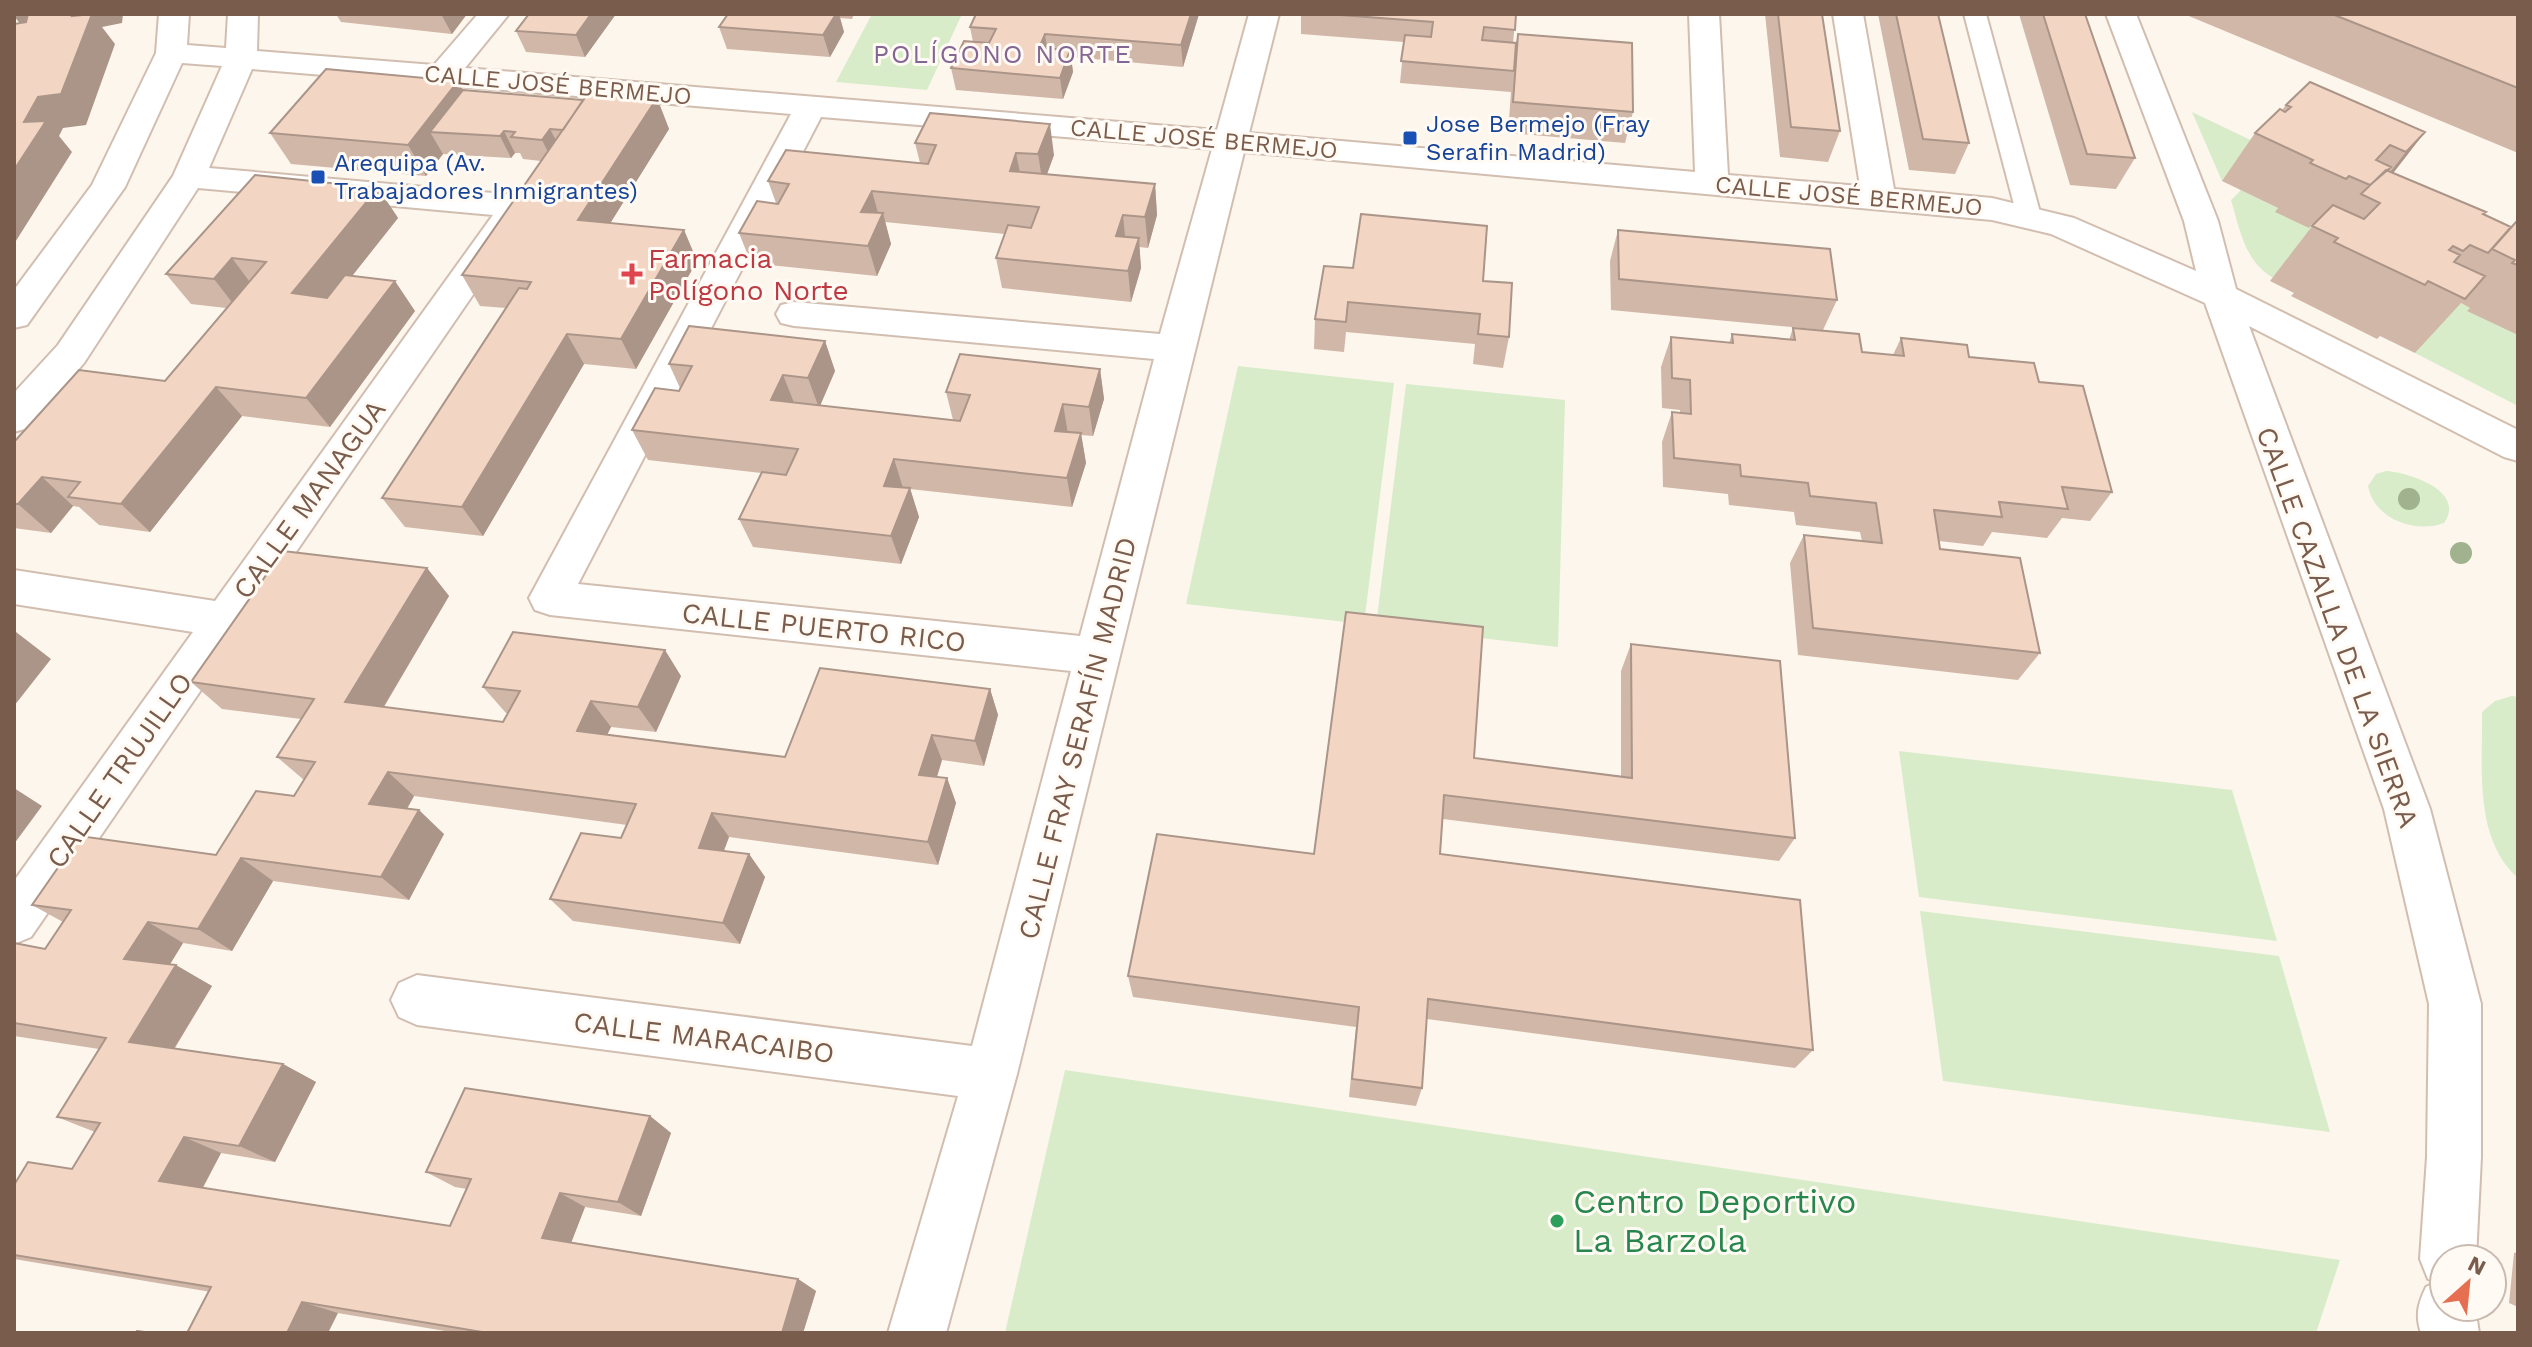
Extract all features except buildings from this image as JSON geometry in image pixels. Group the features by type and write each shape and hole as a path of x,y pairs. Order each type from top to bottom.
{"street":[{"path":"14,316 108,187 171,53 174,14"},
{"path":"14,418 71,354 189,177 241,59 243,14"},
{"path":"442,76 494,14"},
{"name":"CALLE FRAY SERAFÍN MADRID","path":"917,1333 991,1074 1175,348 1264,14"},
{"path":"1704,14 1712,184"},
{"path":"1848,14 1879,199"},
{"name":"CALLE CAZALLA DE LA SIERRA","path":"2121,14 2201,221 2220,296 2407,809 2455,1004 2454,1157 2449,1243"},
{"name":"CALLE JOSÉ BERMEJO","path":"171,53 1232,141 1992,209 2062,226 2220,296 2518,447"},
{"name":"CALLE PUERTO RICO","path":"811,106 550,598 1099,656"},
{"name":"CALLE MANAGUA","path":"14,587 223,620 517,206 189,177"},
{"path":"794,314 1175,348"},
{"name":"CALLE TRUJILLO","path":"14,921 223,620"},
{"name":"CALLE MARACAIBO","path":"417,1000 991,1074"}],"lane":[{"path":"1975,14 2029,216"}],"green space":[{"path":"872,14 962,14 927,90 836,82"},
{"path":"2192,112 2261,145 2222,181"},
{"path":"2241,190 2278,208 2276,212 2334,234 2273,278 2255,262 2241,233 2231,200"},
{"path":"2448,297 2518,331 2518,406 2415,353 2434,331"},
{"path":"1238,366 1394,383 1364,624 1186,604"},
{"path":"1406,384 1565,400 1558,647 1376,626"},
{"path":"2386,471 2420,479 2442,493 2448,502 2449,512 2444,523 2409,525 2397,521 2378,507 2368,486 2376,474"},
{"path":"2518,697 2518,878 2504,862 2494,843 2487,822 2482,778 2482,712 2495,701"},
{"path":"1899,751 2232,790 2277,941 1919,897"},
{"path":"1920,911 2279,956 2330,1132 1943,1081"},
{"name":"Centro Deportivo La Barzola","path":"1065,1070 2340,1260 2316,1333 1005,1333"}],"place":[{"name":"Jose Bermejo (Fray Serafin Madrid)","path":"1410,138"},
{"name":"Arequipa (Av. Trabajadores Inmigrantes)","path":"318,177"},
{"name":"Farmacia Polígono Norte","path":"632,274"},
{"name":"Centro Deportivo La Barzola","path":"1557,1221"}],"district":[{"name":"POLÍGONO NORTE","path":"1003,54"}]}
